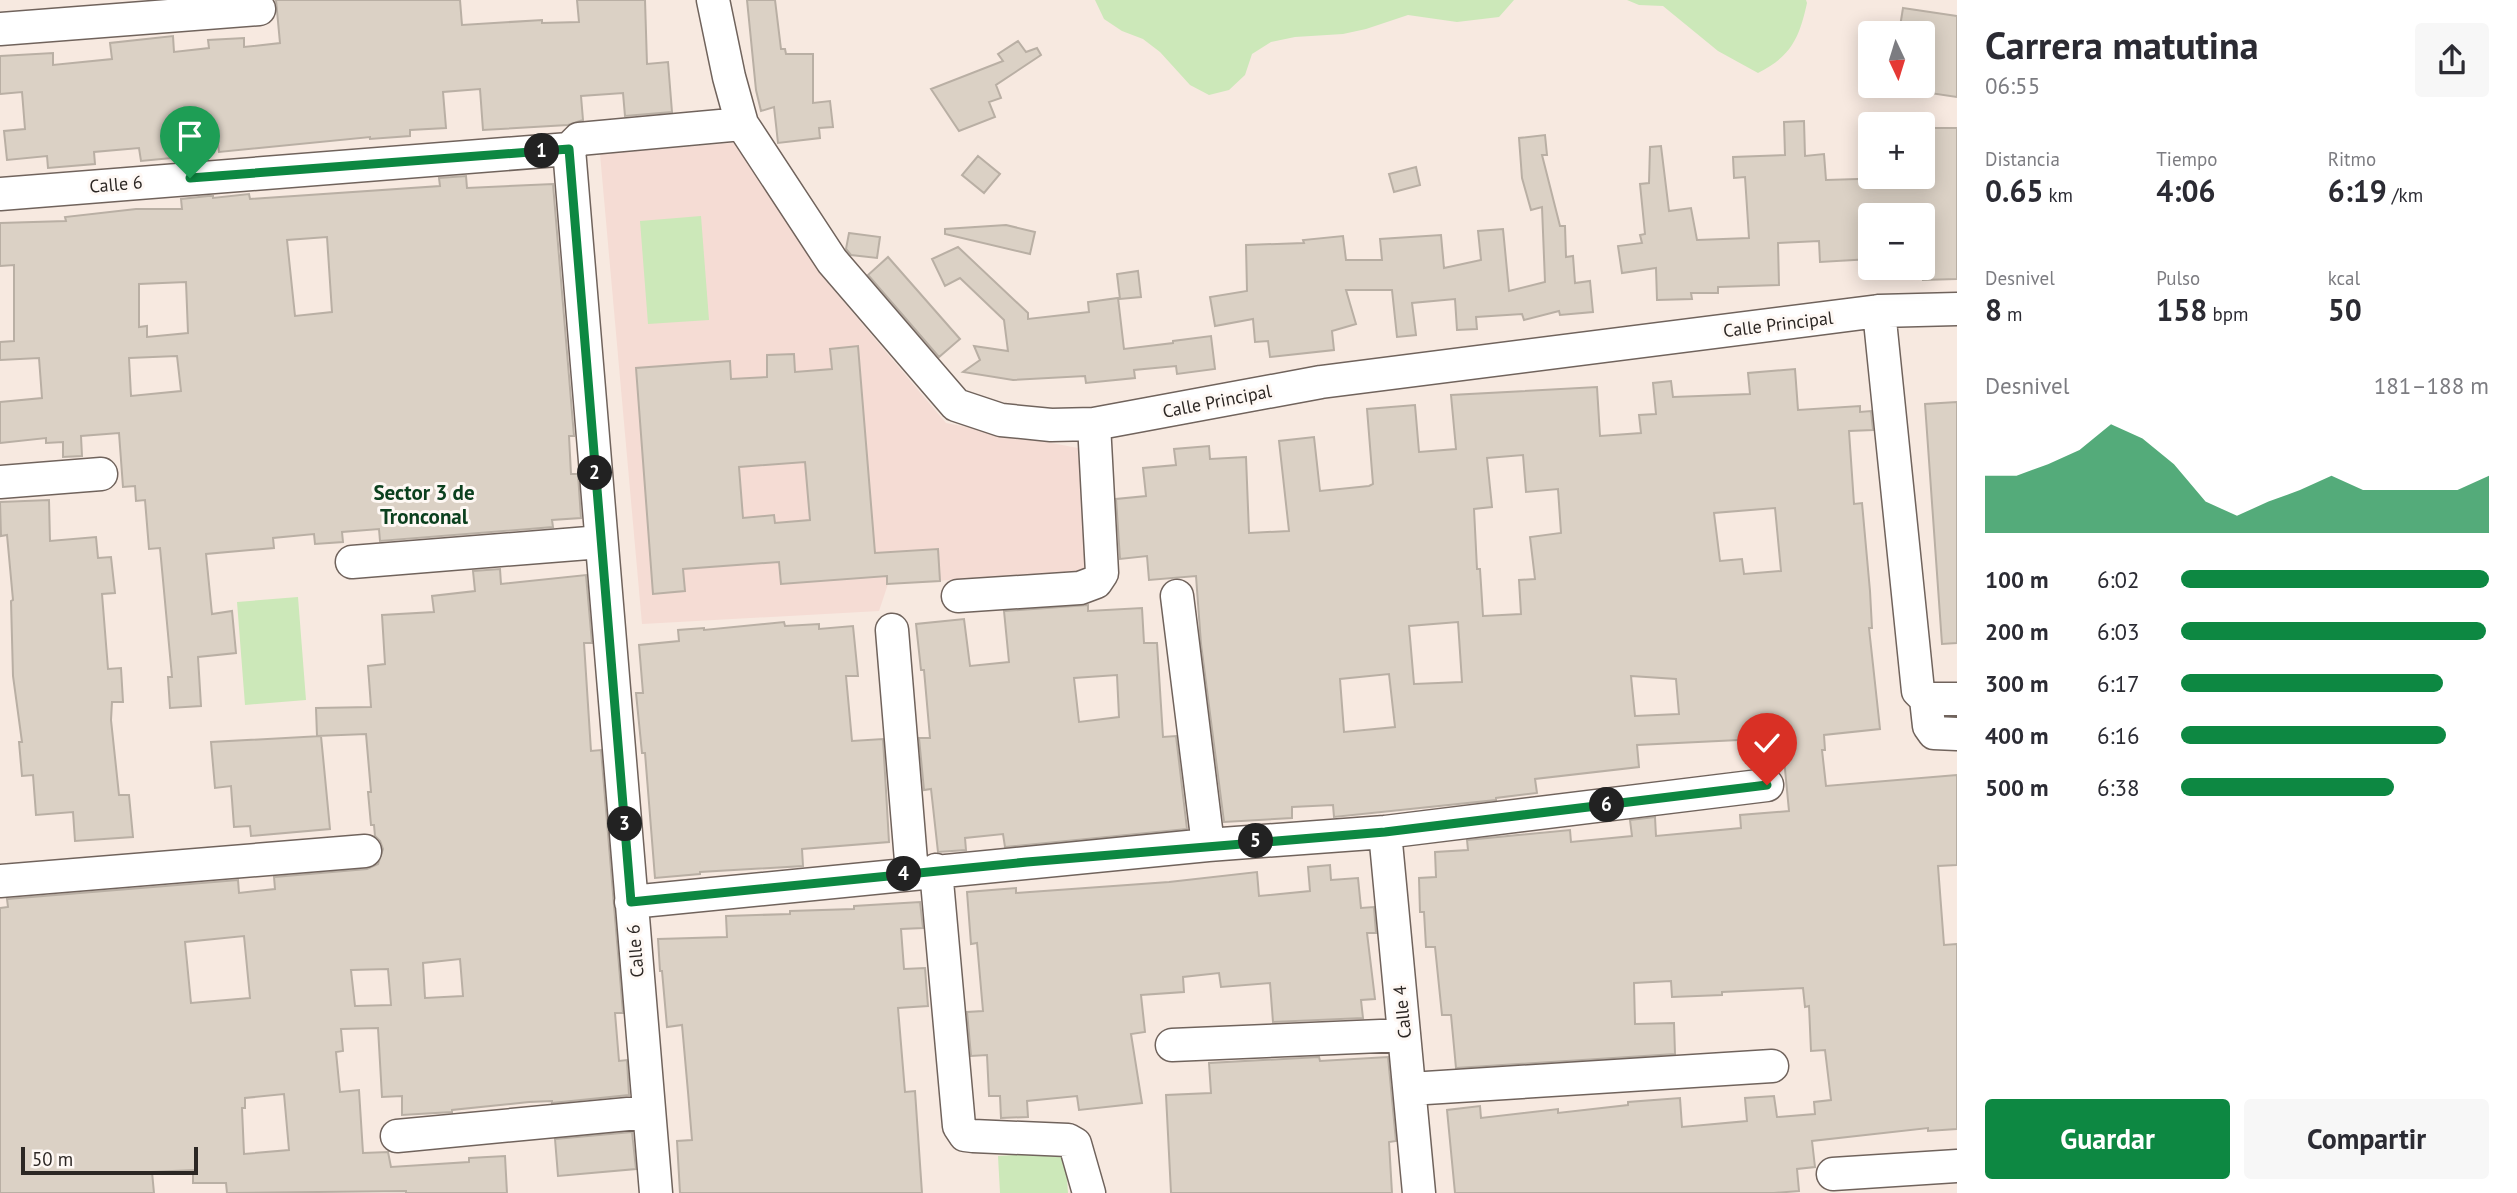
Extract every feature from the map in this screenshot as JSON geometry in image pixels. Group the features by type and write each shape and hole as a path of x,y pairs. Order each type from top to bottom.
{"street":[{"name":"Calle Principal","path":"713,0 742,124 832,261 956,405 1001,420 1051,425 1094,424 1321,382 1879,311 1957,309"},
{"path":"0,29 259,9"},
{"path":"569,149 579,139 742,124"},
{"name":"Calle 6","path":"0,194 569,149 656,1193"},
{"path":"1879,311 1918,691 1926,699 1928,726 1934,733 1957,734"},
{"path":"958,596 1080,588 1096,582 1102,573 1094,424"},
{"path":"0,482 101,474"},
{"path":"352,562 601,542"},
{"path":"1177,596 1208,845"},
{"path":"892,630 959,1126 965,1135 1068,1140 1075,1144 1089,1193"},
{"path":"1926,699 1957,699"},
{"path":"631,902 1208,845 1385,832 1767,785"},
{"name":"Calle 4","path":"1385,832 1419,1193"},
{"path":"0,881 365,851"},
{"path":"1172,1045 1404,1035"},
{"path":"1409,1089 1772,1066"},
{"path":"397,1136 649,1112"},
{"path":"1833,1174 1957,1166"}],"shaded area":[{"path":"743,142 795,226 821,275 946,423 1078,448 1086,571 888,584 879,611 642,624 600,154"}],"green space":[{"path":"1095,0 1514,0 1499,17 1457,22 1408,15 1343,34 1295,37 1271,42 1252,54 1245,75 1229,90 1209,95 1190,85 1160,52 1143,39 1122,31 1104,19"},
{"path":"1627,0 1806,0 1807,3 1801,27 1792,45 1778,60 1758,73 1718,51 1663,6 1639,5"},
{"path":"701,216 709,320 648,324 640,221"},
{"path":"298,597 306,700 245,705 237,602"},
{"path":"1065,1152 1068,1193 1000,1193 998,1156"}],"building":[{"path":"276,0 460,0 462,25 542,20 542,23 579,22 577,0 645,0 647,64 668,62 672,112 625,116 623,93 581,96 583,120 568,125 483,130 480,89 443,92 446,128 410,130 410,136 370,137 219,152 218,143 181,146 182,157 141,161 139,148 94,152 95,164 48,168 47,156 7,160 4,131 25,129 22,92 0,94 0,56 53,53 53,65 112,59 110,43 173,36 174,52 209,48 208,40 244,38 244,47 280,43"},
{"path":"747,0 775,0 781,49 785,49 786,54 813,54 813,103 830,101 833,127 819,128 820,138 778,143 774,107 761,111 756,90"},
{"path":"1903,8 1957,16 1957,97 1936,94 1936,21 1901,21"},
{"path":"1018,41 1026,52 1037,48 1041,55 996,85 1001,98 989,102 995,117 959,131 931,89 1003,61 998,54"},
{"path":"1804,121 1805,156 1824,154 1826,180 1858,179 1858,189 1935,189 1935,128 1957,128 1957,279 1935,280 1935,203 1858,203 1858,260 1820,262 1819,241 1778,243 1779,285 1718,287 1718,293 1691,293 1692,299 1657,300 1656,268 1622,273 1618,246 1642,243 1640,235 1645,234 1640,184 1649,183 1650,147 1661,146 1669,211 1691,208 1697,240 1749,238 1745,177 1734,178 1733,157 1785,155 1784,122"},
{"path":"1545,135 1547,155 1542,155 1560,226 1565,226 1566,257 1573,256 1575,283 1590,281 1593,312 1560,315 1559,311 1524,320 1522,314 1476,317 1477,329 1457,330 1455,299 1412,303 1416,335 1397,337 1392,290 1346,290 1356,324 1332,331 1334,350 1270,357 1268,341 1255,342 1253,319 1215,326 1210,297 1247,291 1246,245 1304,243 1303,240 1343,236 1346,260 1382,260 1380,239 1441,235 1444,268 1481,260 1478,231 1503,229 1509,291 1545,282 1542,207 1531,210 1522,178 1519,138"},
{"path":"978,156 1000,174 984,193 962,175"},
{"path":"1416,167 1420,185 1394,192 1389,174"},
{"path":"466,176 467,188 553,184 574,436 569,436 571,474 578,474 581,518 552,520 553,527 380,541 379,529 342,532 343,542 315,544 314,534 273,538 274,548 206,554 212,614 232,611 236,653 198,657 201,706 170,708 168,677 172,677 160,548 149,549 145,500 136,501 135,486 123,487 119,433 81,436 82,456 63,457 63,442 46,443 46,438 0,443 0,402 42,398 39,358 0,360 0,342 14,341 14,265 0,266 0,223 66,221 65,217 136,209 182,209 181,199 208,196 213,198 249,194 250,199 440,186 439,178","holes":["327,237 332,312 295,316 287,240","186,282 188,333 147,337 147,326 139,327 139,284","177,356 181,391 131,396 129,358"]},
{"path":"1006,225 1035,232 1030,254 945,234 945,229"},
{"path":"849,233 880,237 877,258 851,255 846,249"},
{"path":"958,247 1028,313 1028,319 1089,312 1088,302 1118,298 1124,349 1211,336 1215,369 1177,374 1176,366 1134,370 1135,378 1086,383 1085,376 1013,380 963,372 980,360 974,346 1008,351 1004,320 960,278 945,286 932,259"},
{"path":"888,257 960,339 939,357 868,275"},
{"path":"1138,271 1141,297 1120,299 1117,274"},
{"path":"858,346 875,553 938,549 940,581 887,584 887,576 781,584 779,562 683,569 685,591 653,594 636,368 730,361 731,379 767,377 767,355 794,354 795,372 832,369 830,349","holes":["805,462 810,520 775,523 774,515 743,518 739,467"]},
{"path":"1795,369 1798,410 1860,406 1860,412 1871,411 1873,430 1849,431 1854,504 1862,503 1870,591 1872,628 1869,628 1880,729 1824,735 1825,750 1822,750 1826,786 1957,775 1957,865 1938,866 1944,945 1957,944 1957,1129 1928,1131 1928,1128 1812,1141 1815,1167 1797,1169 1799,1191 1455,1193 1447,1110 1480,1106 1481,1118 1558,1109 1558,1113 1628,1105 1628,1102 1680,1098 1682,1127 1747,1121 1745,1098 1774,1096 1777,1117 1815,1114 1814,1102 1831,1100 1825,1050 1811,1051 1809,1006 1805,1007 1803,988 1672,997 1671,981 1634,983 1635,1024 1674,1023 1675,1054 1456,1068 1451,1015 1442,1015 1435,947 1426,947 1424,912 1420,912 1419,878 1436,877 1435,852 1468,850 1467,840 1570,830 1571,842 1632,836 1630,820 1655,817 1656,836 1741,828 1740,815 1789,811 1782,738 1637,745 1639,767 1535,779 1537,793 1496,800 1334,817 1333,805 1292,807 1292,818 1224,822 1201,644 1196,576 1149,580 1147,556 1120,559 1116,499 1146,496 1143,468 1176,465 1174,449 1209,446 1210,459 1246,457 1249,533 1289,531 1279,441 1314,437 1320,491 1369,486 1373,484 1367,409 1415,405 1419,452 1456,449 1451,395 1597,387 1600,436 1641,433 1639,415 1656,414 1653,383 1671,381 1673,397 1750,394 1748,373","holes":["1523,455 1526,492 1558,489 1561,533 1530,537 1535,579 1519,580 1521,614 1483,616 1474,509 1492,507 1487,458","1775,508 1781,571 1744,574 1742,559 1720,561 1714,513","1458,622 1462,682 1414,684 1409,626","1389,674 1395,727 1344,732 1340,679","1631,676 1676,679 1679,714 1635,716"]},
{"path":"1957,402 1957,643 1942,644 1925,404"},
{"path":"49,500 50,541 96,537 98,558 111,557 115,593 102,594 108,669 121,668 123,702 112,702 111,720 119,795 129,795 133,837 75,841 73,812 36,815 33,775 22,776 19,742 22,742 13,676 13,600 7,535 1,536 0,502"},
{"path":"500,569 501,584 586,575 592,643 584,643 591,751 601,750 623,1013 615,1013 619,1061 627,1060 629,1095 402,1115 402,1096 382,1097 378,1028 341,1029 343,1051 336,1052 340,1092 359,1090 363,1153 388,1152 391,1167 469,1162 469,1158 505,1156 507,1193 227,1193 226,1183 193,1183 193,1170 152,1172 154,1193 0,1193 0,908 8,907 7,899 238,880 239,893 275,889 274,877 367,869 378,864 383,849 375,836 374,825 371,825 366,734 317,736 316,708 371,707 368,666 385,664 382,615 434,612 432,596 475,591 473,571","holes":["244,936 250,998 191,1003 185,942","460,959 463,996 425,998 423,963","388,969 391,1005 355,1006 351,970","284,1094 289,1150 244,1154 242,1108 245,1108 245,1098"]},
{"path":"1088,605 1088,611 1142,608 1144,643 1157,643 1163,737 1176,736 1187,829 1005,847 1003,834 965,838 966,850 938,852 931,789 924,790 919,738 930,738 924,670 921,670 916,624 964,619 970,666 1009,662 1004,611","holes":["1117,675 1119,717 1079,722 1074,678"]},
{"path":"784,622 785,626 819,624 819,629 853,626 858,676 846,676 852,741 883,739 889,842 802,849 803,866 700,872 655,878 645,753 642,753 636,693 643,693 639,645 679,641 678,630"},
{"path":"321,736 330,829 251,836 250,826 234,827 231,786 215,788 211,742"},
{"path":"1330,865 1331,880 1358,878 1361,908 1374,907 1376,933 1367,933 1375,999 1361,1000 1363,1018 1273,1022 1270,983 1221,987 1219,973 1183,977 1184,992 1141,995 1145,1032 1131,1034 1142,1103 1079,1110 1077,1096 1027,1101 1028,1117 1001,1118 1000,1096 989,1096 987,1055 971,1056 967,1012 983,1011 977,943 971,944 967,892 1016,888 1016,893 1169,882 1257,872 1259,896 1310,891 1308,867"},
{"path":"920,902 923,928 901,929 904,969 925,968 928,1006 898,1008 905,1092 915,1091 922,1193 680,1193 677,1141 692,1140 688,1092 682,1025 667,1027 658,939 727,937 726,916 790,914 790,911 854,909 854,906"},
{"path":"1319,1057 1320,1061 1388,1057 1396,1141 1389,1142 1392,1193 1171,1193 1166,1095 1211,1093 1209,1063"},
{"path":"632,1132 636,1169 558,1176 555,1139"}],"district":[{"name":"Sector 3 de Tronconal","path":"424,504"}],"route":[{"path":"190,178 569,149 631,902 936,870 1385,832 1767,785"}]}
